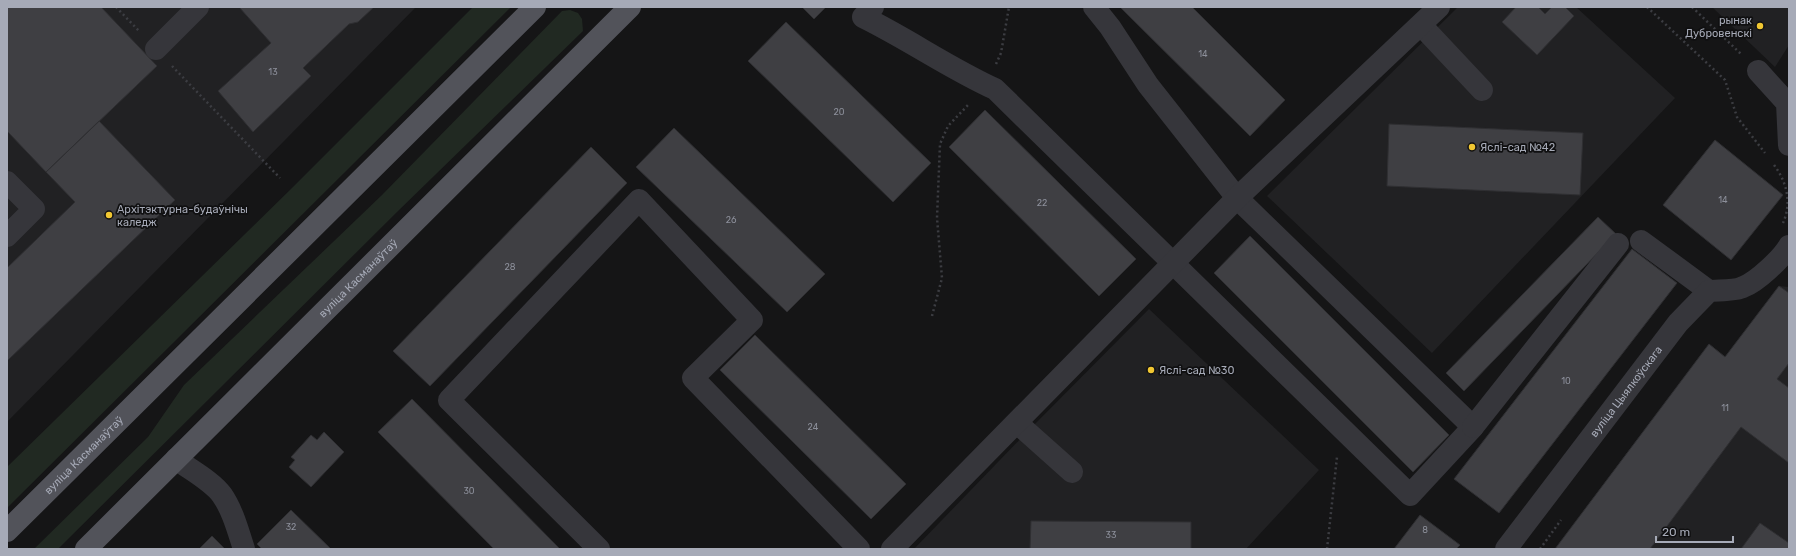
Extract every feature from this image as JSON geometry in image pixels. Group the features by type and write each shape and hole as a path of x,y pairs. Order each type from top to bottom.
{"main road":[{"name":"вуліца Касманаўтаў","path":"7,531 535,7"},
{"name":"вуліца Касманаўтаў","path":"86,549 619,11"}],"street":[{"path":"156,49 198,7"},
{"path":"873,7 863,17 893,32 975,81 994,89 1410,495 1473,427 1618,244"},
{"path":"1094,7 1110,28 1148,85 1237,198 1473,427"},
{"path":"892,549 1237,198 1439,7"},
{"path":"1421,25 1482,90"},
{"path":"1758,72 1786,103 1789,145"},
{"path":"7,182 34,209 7,236"},
{"path":"599,549 449,400 639,200 752,320 693,378 859,549"},
{"path":"1641,241 1709,291 1743,288 1780,268 1789,246"},
{"name":"вуліца Цыялкоўскага","path":"1506,549 1678,323 1709,291"},
{"path":"1017,422 1072,472"},
{"path":"176,459 212,486 221,495 236,522 244,549"}],"path":[{"path":"116,7 280,178"},
{"path":"932,316 942,278 937,218 940,144 948,126 987,86 1001,53 1009,7"},
{"path":"1692,7 1758,72"},
{"path":"1327,549 1340,427"}],"shaded area":[{"name":"Архітэктурна-будаўнічы каледж","path":"7,7 416,7 7,422"},
{"path":"473,7 511,7 7,508 7,467 293,187"},
{"name":"Яслі-сад №42","path":"1458,7 1576,7 1675,98 1432,353 1267,196"},
{"name":"рынак Дубровенскі","path":"1712,7 1789,7 1789,45 1775,67"},
{"path":"570,10 578,13 582,19 583,31 397,212 58,549 34,549 148,437 184,385 382,195 562,11"},
{"path":"1779,286 1789,287 1789,549 1555,549 1709,344 1726,357"},
{"name":"Яслі-сад №30","path":"1149,309 1319,470 1246,549 914,549 1028,431"}],"building":[{"path":"7,7 101,7 157,66 46,172 7,131"},
{"path":"239,7 374,7 358,22 349,24 303,68 311,76 253,132 218,91 271,43"},
{"path":"802,7 826,7 814,19"},
{"path":"1120,7 1192,7 1285,100 1250,136"},
{"path":"1516,7 1538,7 1545,14 1552,7 1565,7 1574,16 1537,55 1502,22"},
{"path":"786,22 931,163 893,202 748,61"},
{"path":"985,110 1136,259 1099,296 949,147"},
{"path":"99,121 175,200 7,361 7,268 75,202 46,172"},
{"path":"1389,124 1583,133 1580,195 1387,186"},
{"path":"674,128 825,274 787,312 636,167"},
{"path":"1715,140 1783,195 1731,260 1663,205"},
{"path":"591,147 627,183 430,386 393,351"},
{"path":"1598,217 1616,234 1464,391 1446,373"},
{"path":"1250,236 1449,435 1413,472 1214,273"},
{"path":"1632,249 1677,283 1499,513 1454,479"},
{"path":"1779,286 1789,293 1789,363 1777,379 1789,388 1789,463 1741,427 1650,549 1555,549 1709,344 1725,357"},
{"path":"755,335 906,484 871,519 720,370"},
{"path":"412,399 560,549 494,549 378,432"},
{"path":"324,432 344,452 311,487 289,467 295,460 291,457 311,435 317,440"},
{"path":"291,510 331,549 262,549 257,544"},
{"path":"1420,515 1460,545 1456,549 1394,549"},
{"path":"1031,521 1191,522 1191,549 1030,549"},
{"path":"1760,523 1789,543 1789,549 1741,549"},
{"path":"212,536 225,549 199,549"}],"place":[{"name":"рынак Дубровенскі","path":"1760,26"},
{"name":"Яслі-сад №42","path":"1472,147"},
{"name":"Архітэктурна-будаўнічы каледж","path":"109,215"},
{"name":"Яслі-сад №30","path":"1151,370"}]}
